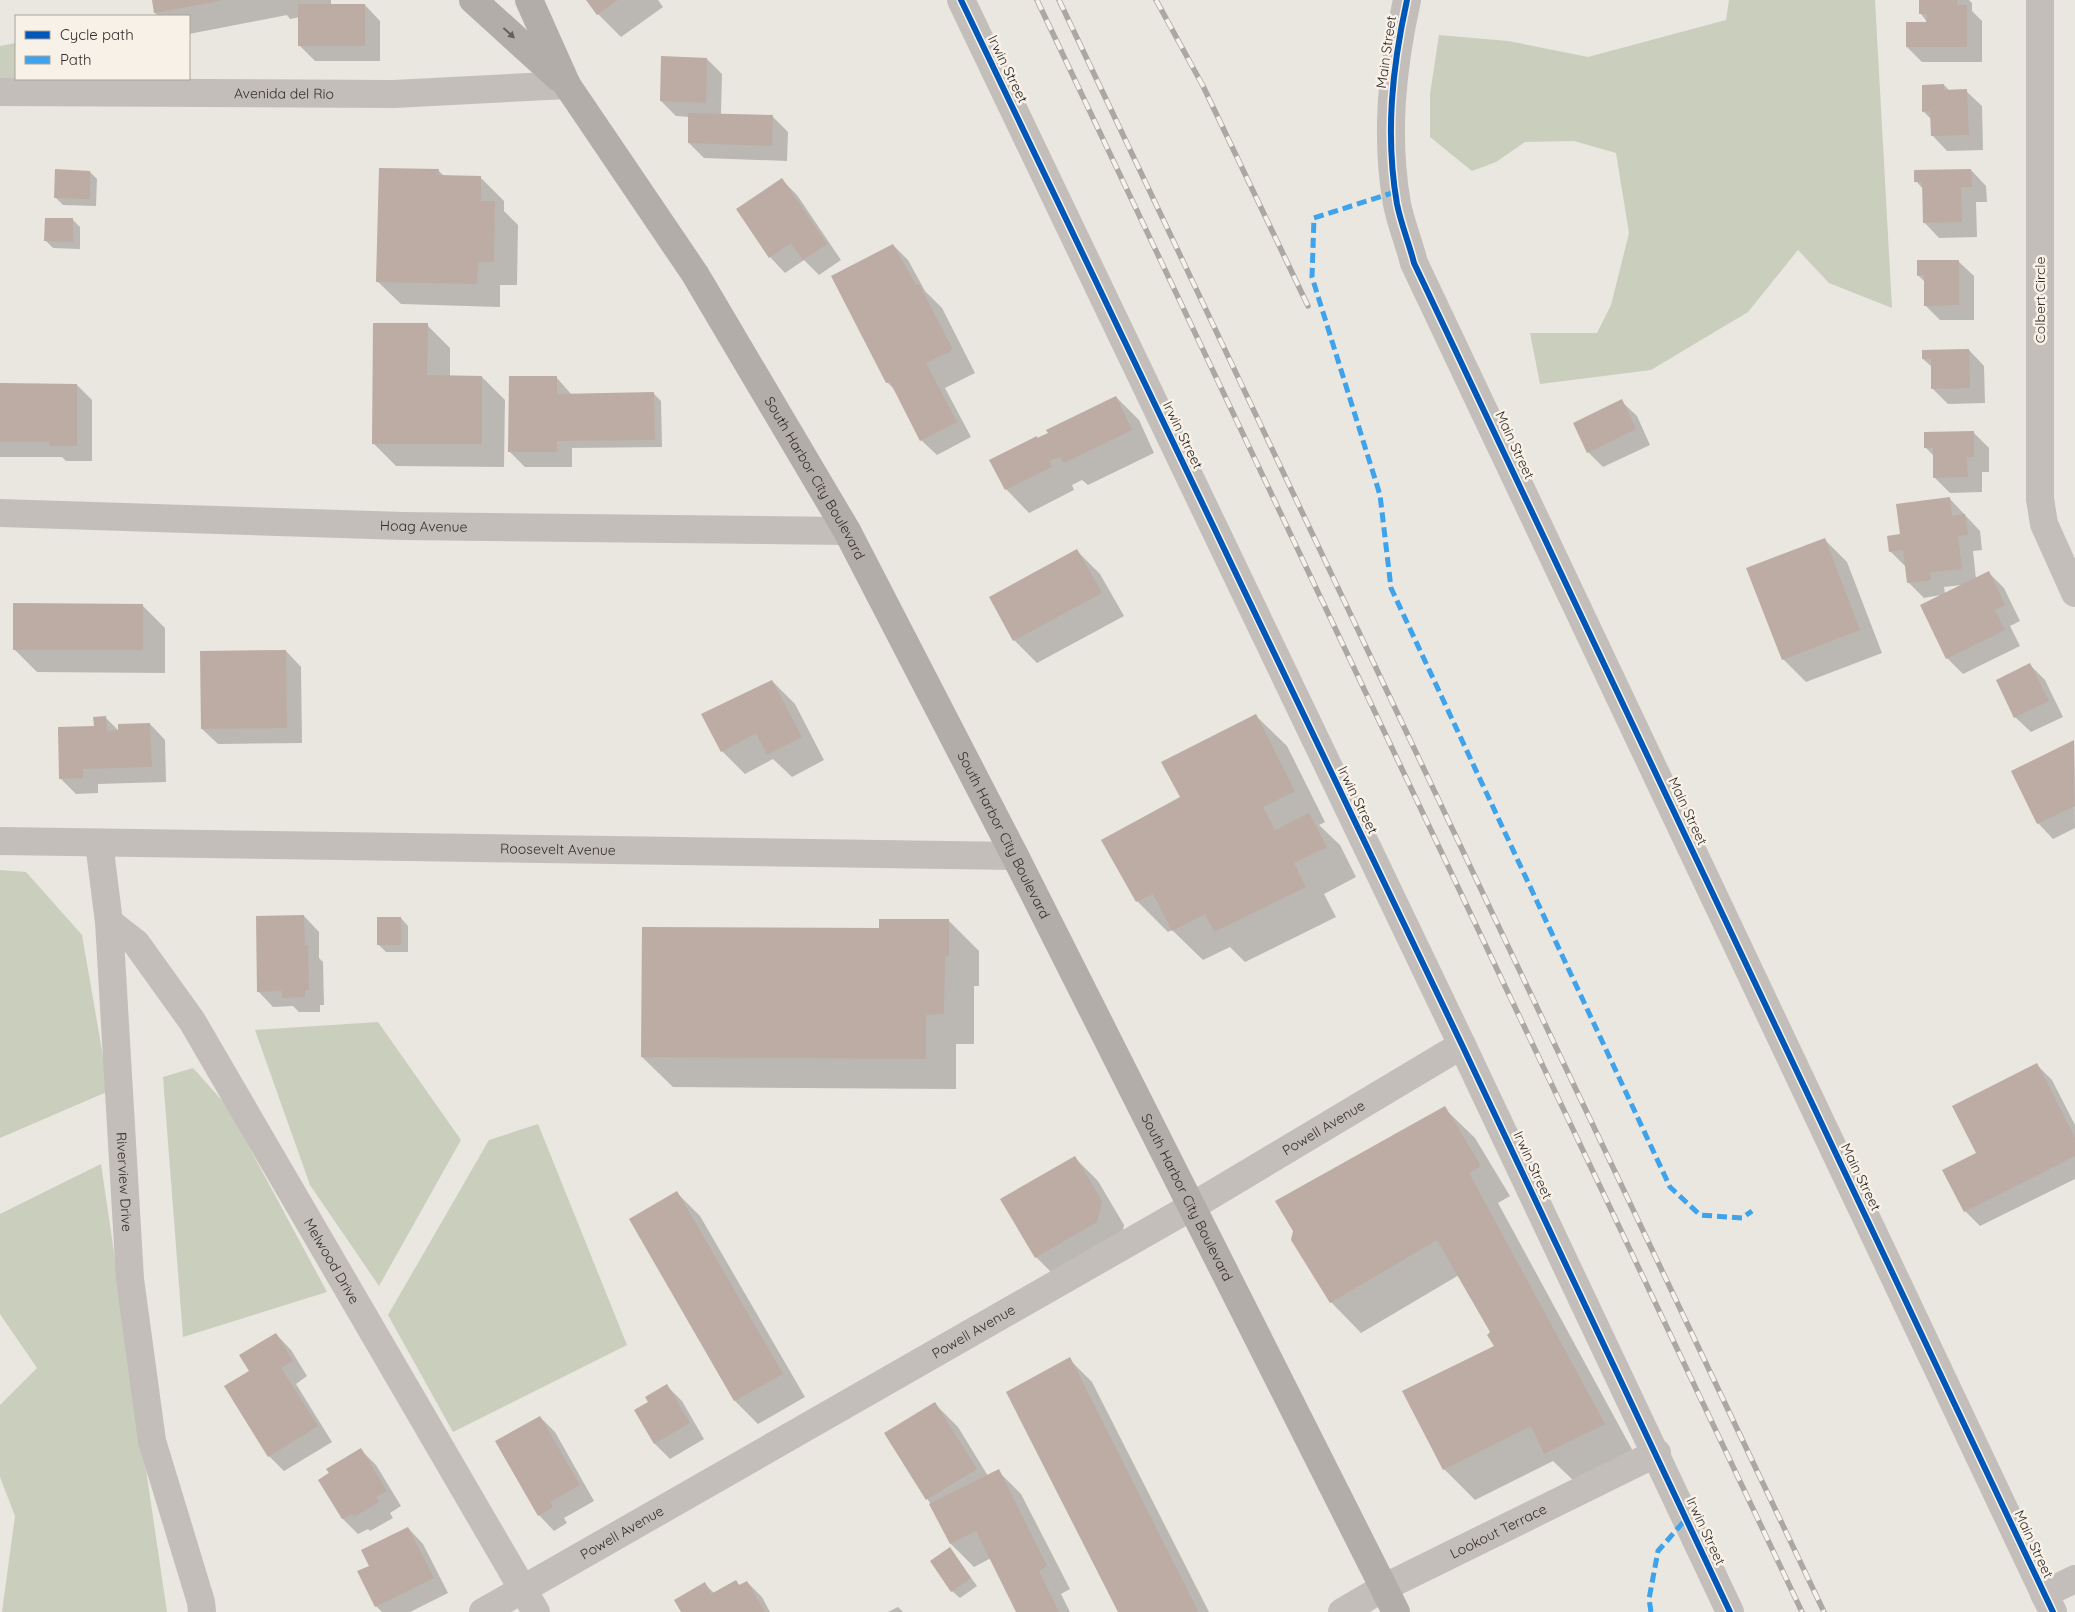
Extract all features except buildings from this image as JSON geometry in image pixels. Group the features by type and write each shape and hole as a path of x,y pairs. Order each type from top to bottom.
{"main road":[{"name":"South Harbor City Boulevard","path":"473,0 567,85"},
{"name":"South Harbor City Boulevard","path":"529,0 567,85 695,274 847,531 1015,856 1396,1612"}],"street":[{"name":"Irwin Street","path":"960,0 1462,1045 1730,1612"},
{"name":"Main Street","path":"1406,0 1394,72 1390,121 1391,162 1398,206 1414,262 2049,1603"},
{"name":"Colbert Circle","path":"2040,0 2040,499 2044,524 2075,593"},
{"name":"Avenida del Rio","path":"0,92 394,94 567,85"},
{"name":"Hoag Avenue","path":"0,513 403,526 847,531"},
{"path":"0,841 99,843"},
{"name":"Roosevelt Avenue","path":"99,843 1015,856"},
{"name":"Riverview Drive","path":"99,843 109,922 130,1279 152,1441 201,1602 202,1612"},
{"name":"Melwood Drive","path":"109,922 136,944 192,1021 536,1612"},
{"name":"Powell Avenue","path":"483,1612 1191,1207 1462,1045"},
{"name":"Lookout Terrace","path":"1342,1612 1383,1588 1656,1453"},
{"path":"2049,1603 2075,1579"}],"green space":[{"path":"1729,0 1875,0 1892,308 1829,283 1798,250 1748,312 1651,370 1540,384 1530,333 1597,333 1611,305 1629,233 1616,153 1574,141 1525,142 1496,162 1472,171 1430,137 1430,94 1439,35 1508,41 1588,57 1726,20"},
{"path":"15,43 15,80 146,80 146,84 0,84 0,46"},
{"path":"0,870 26,872 82,935 109,1091 0,1138"},
{"path":"378,1022 461,1140 379,1286 310,1185 255,1030"},
{"path":"193,1068 227,1106 327,1292 183,1337 163,1077"},
{"path":"538,1124 627,1345 453,1432 388,1315 489,1140"},
{"path":"101,1164 167,1612 2,1612 15,1516 0,1477 0,1405 37,1368 0,1314 0,1214"}],"railway":[{"path":"1037,0 1802,1612"},
{"path":"1059,0 1824,1612"},
{"path":"1156,0 1203,86 1308,306"}],"marked path":[{"path":"1395,192 1314,218 1312,277 1380,495 1391,588 1670,1187 1700,1215 1742,1218 1752,1211"},
{"path":"1651,1612 1649,1599 1658,1551 1687,1518"}],"cycle path":[{"path":"961,0 1462,1045 1730,1612"},
{"path":"1407,0 1394,76 1391,153 1397,204 1414,263 2053,1612"}]}
